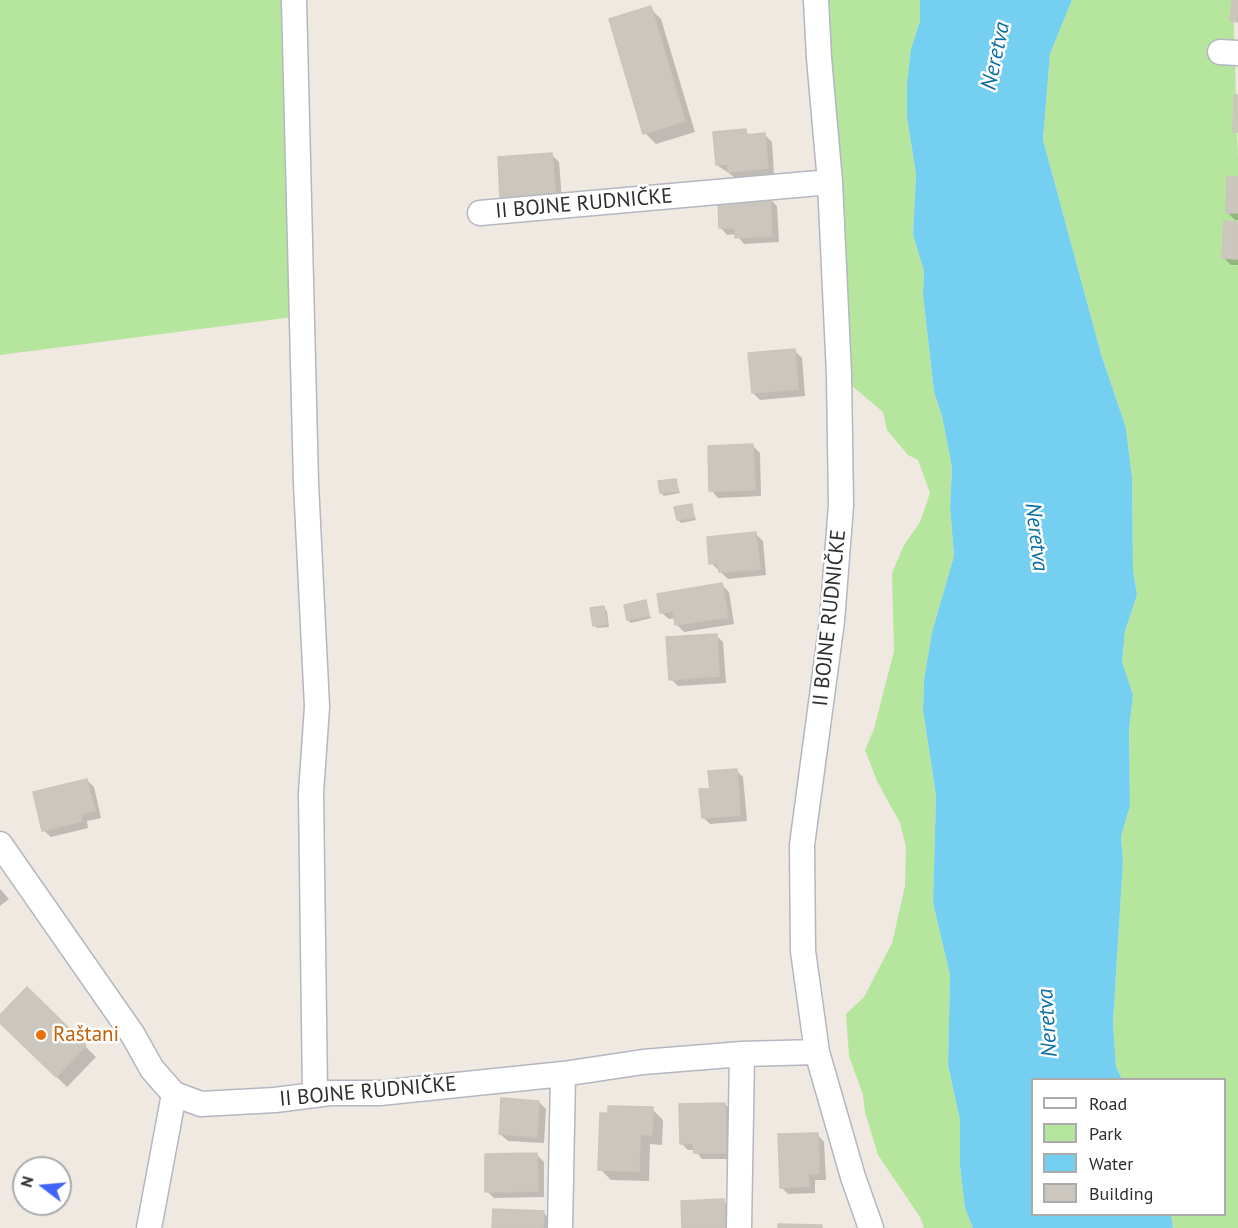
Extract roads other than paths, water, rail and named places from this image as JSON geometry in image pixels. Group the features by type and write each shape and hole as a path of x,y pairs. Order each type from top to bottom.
{"street":[{"path":"294,0 306,483 317,707 311,793 315,1094"},
{"name":"II BOJNE RUDNIČKE","path":"816,0 830,182 839,375 841,505 832,621 802,845 803,951 817,1052 853,1177 871,1228"},
{"name":"II BOJNE RUDNIČKE","path":"480,213 830,182"},
{"name":"II BOJNE RUDNIČKE","path":"0,844 134,1035 152,1069 174,1094 201,1104 315,1094 380,1093 563,1074 643,1062 742,1054 817,1052"},
{"path":"740,1228 742,1054"},
{"path":"560,1228 563,1074"},
{"path":"149,1228 174,1094"}],"water":[{"name":"Neretva","path":"920,0 1072,0 1050,54 1043,140 1101,354 1126,428 1132,478 1133,570 1137,595 1125,631 1122,662 1133,695 1129,730 1130,806 1121,836 1123,862 1113,1023 1116,1067 1122,1078 1031,1078 1031,1216 1171,1216 1173,1228 973,1228 965,1208 960,1166 960,1120 948,1065 950,975 933,903 936,796 923,710 924,680 932,632 954,556 950,507 952,468 942,416 934,392 923,295 924,271 913,235 916,174 907,117 907,85 911,49 920,21"}],"place":[{"name":"Raštani","path":"41,1035"}]}
